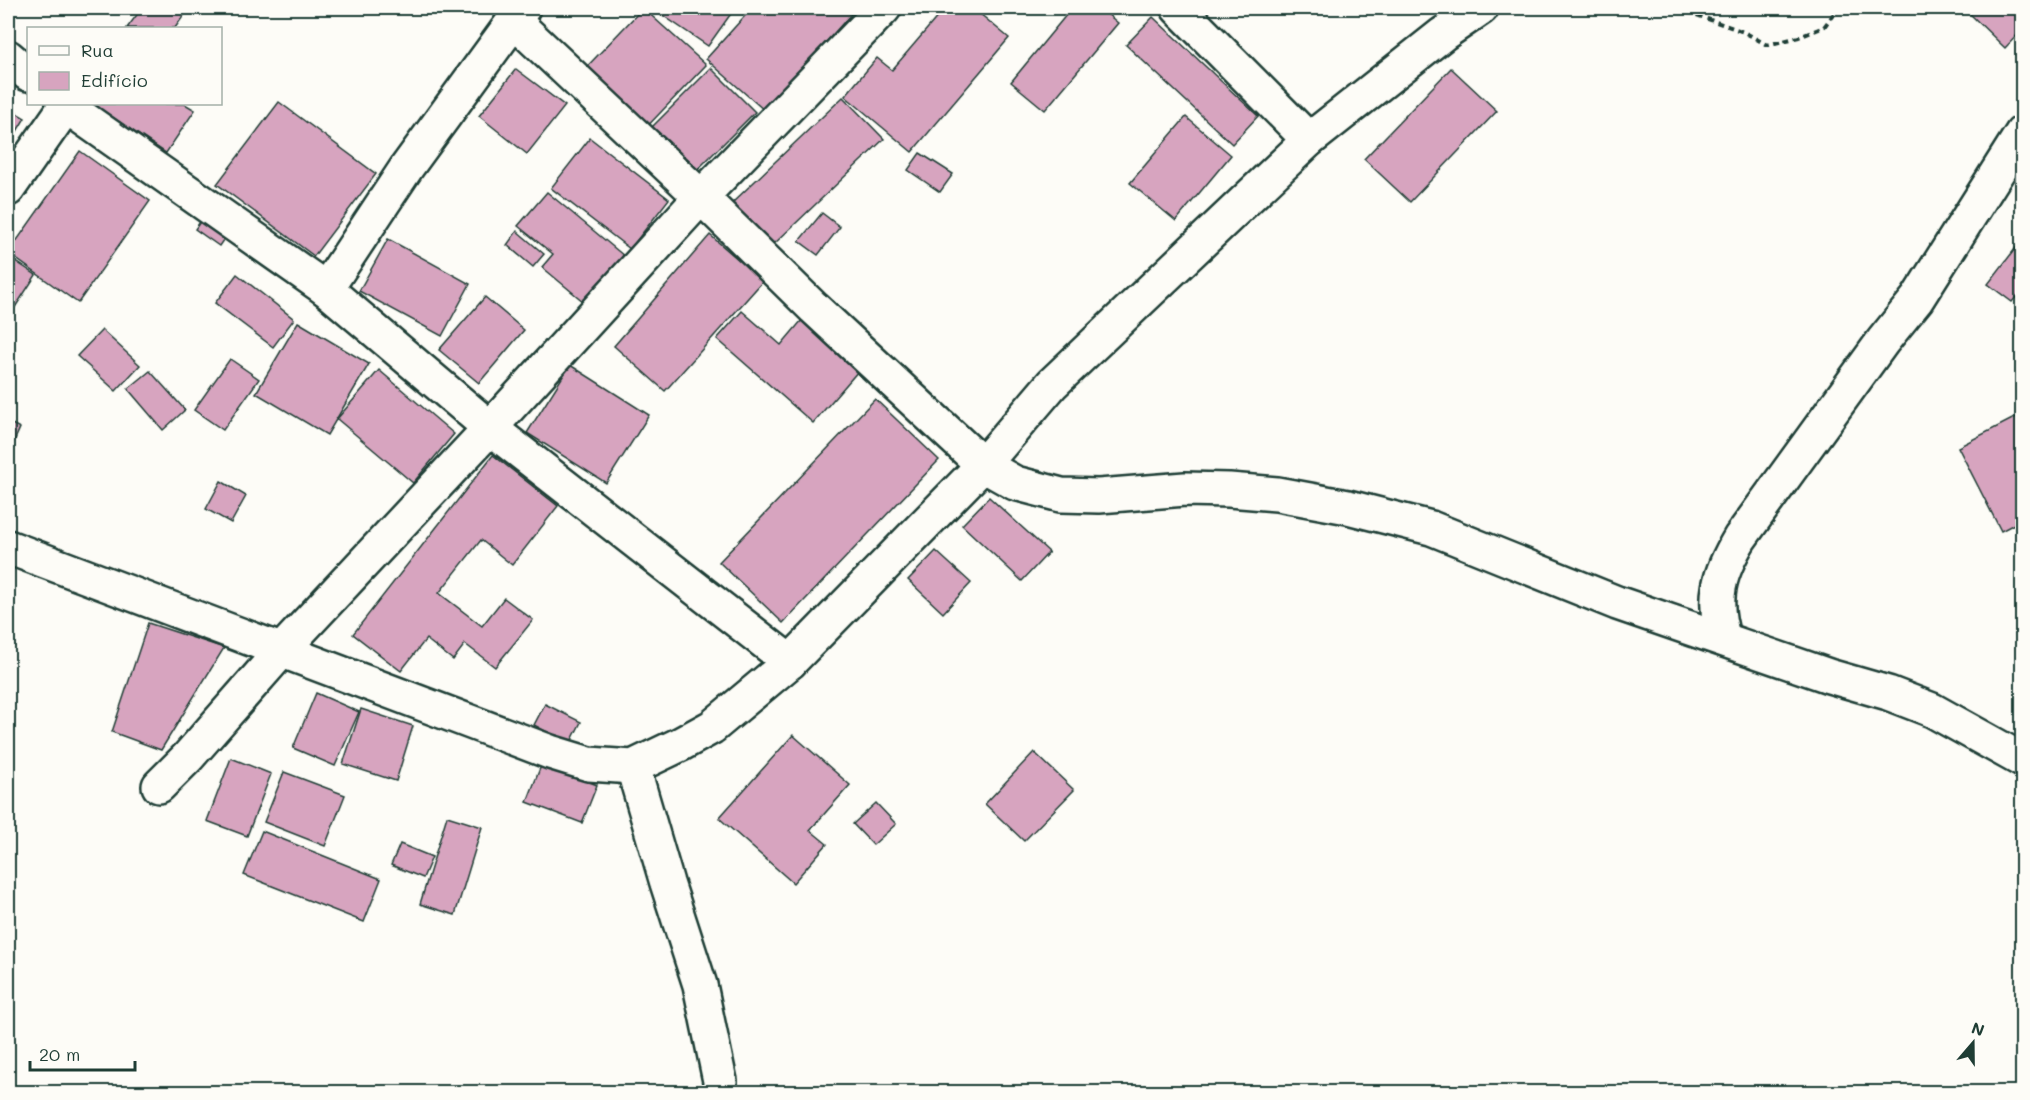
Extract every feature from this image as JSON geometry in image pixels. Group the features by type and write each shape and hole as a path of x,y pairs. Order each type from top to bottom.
{"street":[{"path":"159,786 701,197 884,8"},
{"path":"1178,8 1309,140"},
{"path":"8,547 550,752 589,764 633,767 712,727 790,662 983,465 1052,384 1309,140 1443,34 1481,8"},
{"path":"326,289 407,167 518,14 814,308 983,465 1014,483 1061,495 1099,496 1185,489 1277,494 1348,507 1431,528 1617,603 1829,676 1888,693 1932,710 2022,760"},
{"path":"8,57 27,73"},
{"path":"8,189 64,105 326,289 490,428 790,662"},
{"path":"1724,639 1717,618 1717,597 1721,575 1727,560 1740,538 1882,341 1917,299 2022,133"},
{"path":"633,767 666,883 700,985 720,1081 720,1092"}],"path":[{"path":"1677,8 1744,32 1767,45 1799,37 1824,27 1838,8"}],"building":[{"path":"142,8 189,8 176,27 128,27"},
{"path":"643,8 706,65 639,135 577,77"},
{"path":"656,8 735,8 708,46 655,10"},
{"path":"752,8 844,8 851,14 765,111 706,59"},
{"path":"945,8 973,8 1009,38 912,152 845,96 877,58 892,70"},
{"path":"1072,8 1100,8 1118,23 1045,110 1011,82"},
{"path":"1970,8 2022,8 2022,30 2005,48 1967,11"},
{"path":"1153,17 1258,116 1232,144 1126,45"},
{"path":"711,68 755,112 695,172 651,128"},
{"path":"1451,68 1497,111 1410,202 1364,159"},
{"path":"516,69 565,106 527,154 479,116"},
{"path":"843,97 884,139 772,246 731,204"},
{"path":"279,102 376,174 314,256 217,184"},
{"path":"94,105 187,105 195,110 166,153"},
{"path":"8,108 25,118 8,146"},
{"path":"1186,117 1231,155 1176,221 1130,183"},
{"path":"590,138 669,199 630,249 551,188"},
{"path":"80,151 150,201 78,303 8,253"},
{"path":"920,153 953,174 940,192 908,170"},
{"path":"547,192 624,256 584,302 542,267 553,254 518,226"},
{"path":"822,213 840,227 818,255 799,241"},
{"path":"204,216 228,233 219,246 195,229"},
{"path":"517,231 544,254 533,267 507,245"},
{"path":"710,235 763,281 665,391 614,346"},
{"path":"388,239 470,284 442,336 359,291"},
{"path":"2022,240 2022,290 2012,302 1988,284"},
{"path":"12,259 36,275 10,315 8,313 8,265"},
{"path":"237,274 294,319 273,347 215,303"},
{"path":"485,297 524,330 479,383 439,350"},
{"path":"742,311 781,345 802,320 859,370 813,423 717,339"},
{"path":"298,322 369,364 327,435 256,393"},
{"path":"102,330 140,365 116,391 77,356"},
{"path":"230,359 259,379 223,430 194,410"},
{"path":"570,365 649,415 606,483 527,433"},
{"path":"379,370 454,434 413,483 337,419"},
{"path":"150,371 185,410 163,430 128,389"},
{"path":"875,399 939,460 783,623 719,562"},
{"path":"2022,414 2022,520 2001,531 1958,447"},
{"path":"8,422 20,428 8,455"},
{"path":"493,455 558,506 512,565 481,540 439,593 482,626 504,598 533,620 495,667 465,644 453,660 426,639 401,671 353,634"},
{"path":"221,481 246,496 231,523 206,509"},
{"path":"989,497 1049,552 1022,581 962,525"},
{"path":"936,551 971,583 943,613 908,580"},
{"path":"148,623 224,648 161,750 112,732"},
{"path":"316,693 359,712 335,766 293,748"},
{"path":"545,704 581,722 570,744 534,725"},
{"path":"361,709 413,726 396,781 343,764"},
{"path":"793,735 850,785 810,830 827,844 793,883 719,818"},
{"path":"1034,752 1074,790 1024,841 985,804"},
{"path":"231,758 271,774 247,836 207,821"},
{"path":"542,763 597,785 582,823 527,802"},
{"path":"284,772 345,795 325,846 264,822"},
{"path":"876,803 896,824 873,845 853,824"},
{"path":"447,816 482,827 455,915 420,904"},
{"path":"262,831 381,879 364,922 244,875"},
{"path":"400,844 432,857 423,878 391,865"}]}
